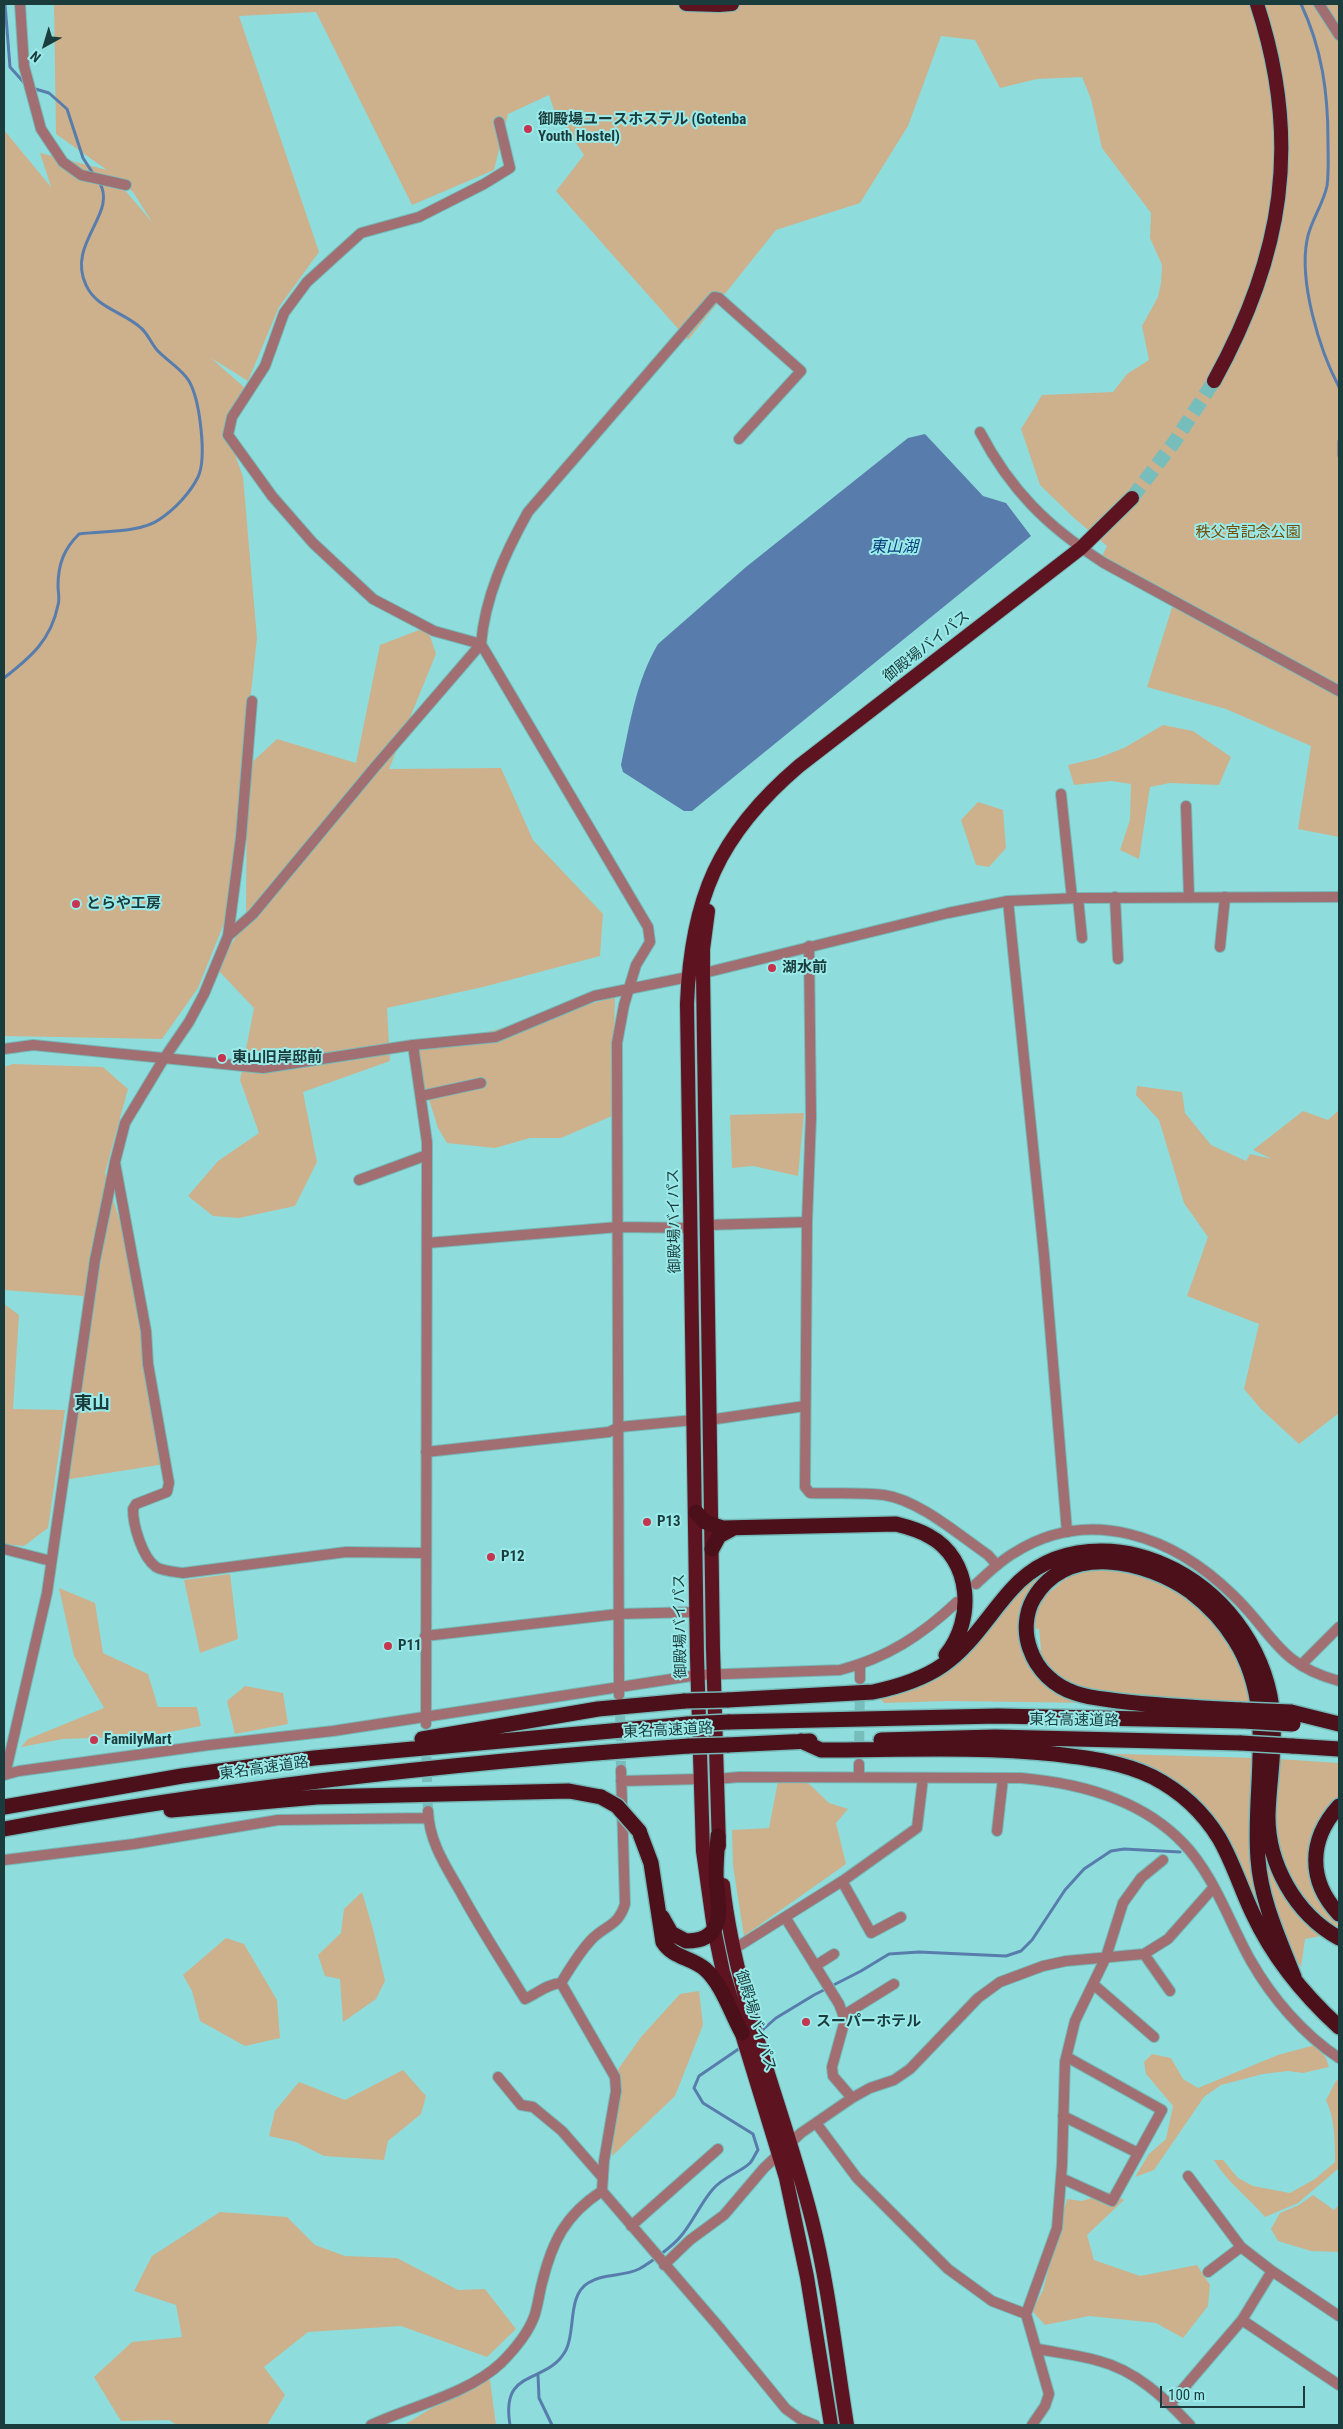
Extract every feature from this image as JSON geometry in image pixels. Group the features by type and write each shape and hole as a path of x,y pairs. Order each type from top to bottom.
{"highway":[{"path":"686,4 699,6 732,4"},
{"path":"1214,380 1249,313 1261,279 1270,246 1280,174 1282,138 1274,64 1257,4"},
{"name":"御殿場バイパス","path":"831,2425 808,2277 786,2178 723,1972 714,1929 703,1851 696,1612 688,977 696,927 706,888 728,844 759,802 799,766 1081,548 1132,498"},
{"name":"御殿場バイパス","path":"743,822 722,862 709,904 703,949 709,1420 718,1836 725,1900 734,1949 815,2232 828,2300 847,2425"},
{"path":"696,1512 712,1526 732,1529 896,1524 913,1528 931,1536 946,1549 961,1574 965,1605 956,1639 931,1670"},
{"path":"712,1549 719,1536 732,1529"},
{"path":"314,1758 598,1709 685,1701 873,1692 906,1684 931,1670 941,1667 956,1654 1014,1587 1039,1567 1060,1557 1083,1551 1115,1551 1146,1558 1188,1577 1214,1598 1231,1615 1246,1635 1261,1665 1270,1693 1273,1719 1273,1759 1268,1815 1273,1852 1278,1870 1297,1901 1319,1924 1339,1938"},
{"path":"1242,1715 1091,1697 1068,1690 1045,1674 1032,1656 1026,1633 1032,1602 1043,1585 1067,1569 1091,1562 1119,1563 1149,1570 1180,1585 1206,1605 1226,1627 1244,1656 1257,1694 1262,1733 1256,1822 1260,1879 1272,1921 1294,1977"},
{"name":"東名高速道路","path":"4,1807 182,1776 314,1758 688,1724 998,1716 1242,1715 1292,1718 1339,1725"},
{"name":"東名高速道路","path":"4,1829 63,1818 317,1780 593,1753 689,1746 801,1741 1005,1737 1242,1743 1339,1749"},
{"path":"801,1741 821,1750 998,1750 1036,1752 1114,1763 1152,1776 1180,1794 1194,1806 1218,1837 1261,1932 1276,1956 1310,1999 1339,2027"},
{"path":"63,1818 316,1797 569,1791 600,1797 617,1806 639,1831 651,1863 663,1942 670,1952 695,1962 711,1975 742,2033"},
{"path":"1339,1806 1324,1825 1319,1835 1316,1854 1319,1884 1331,1906 1339,1914"},
{"path":"655,1894 665,1924 676,1936 693,1941 714,1929 720,1914 716,1876 718,1836"}],"street":[{"path":"20,4 26,70 41,128 63,162 81,175 126,185"},
{"path":"1318,4 1339,35"},
{"path":"481,644 434,630 373,599 313,543 272,496 228,436 232,417 250,392 265,366 284,313 307,282 361,233 419,217 484,184 510,168 499,122"},
{"path":"619,1690 617,1043 636,965 650,942 648,927 481,644 483,619 508,548 528,512 619,410 714,297 719,298 801,371 739,439"},
{"path":"980,432 1011,484 1050,525 1081,548 1104,563 1339,691"},
{"path":"228,936 253,914 375,767 481,644"},
{"path":"252,701 241,837 228,936 204,994 125,1123 115,1162 96,1260 47,1593 33,1658 6,1760 4,1777 29,1769 426,1720 619,1690 698,1675 714,1673 819,1672 860,1665 898,1648 916,1637 957,1602"},
{"path":"1061,794 1082,938"},
{"path":"1186,806 1189,897"},
{"path":"4,1049 33,1045 163,1060 263,1068 413,1045 496,1037 594,996 688,977 809,946 948,913 1008,901 1075,898 1339,896"},
{"path":"1220,947 1225,897"},
{"path":"1115,898 1118,959"},
{"path":"1008,901 1044,1255 1067,1532"},
{"path":"809,946 811,1117 807,1222 805,1486 810,1493 885,1495 917,1506 988,1555 997,1565"},
{"path":"413,1045 427,1155 424,1636 426,1720"},
{"path":"421,1096 481,1083"},
{"path":"358,1180 427,1155"},
{"path":"115,1162 146,1331 149,1372 168,1483 167,1492 136,1504 133,1509 138,1537 151,1561 157,1568 183,1573 346,1552 425,1553"},
{"path":"707,1225 807,1222"},
{"path":"427,1243 618,1227 692,1228"},
{"path":"709,1420 805,1406"},
{"path":"426,1452 608,1432 619,1427 694,1420"},
{"path":"976,1584 997,1565 1031,1543 1067,1532 1102,1530 1142,1536 1181,1554 1219,1581 1280,1650 1315,1673 1339,1681"},
{"path":"4,1549 51,1561"},
{"path":"424,1636 618,1614 696,1612"},
{"path":"1301,1665 1339,1627"},
{"path":"860,1665 860,1679"},
{"path":"859,1764 859,1777"},
{"path":"4,1860 134,1844 278,1820 428,1814 433,1842 489,1944 525,1999 540,1992 549,1984 561,1982 578,1956 593,1938 617,1922 624,1909 621,1776 701,1779"},
{"path":"717,1779 739,1776 1003,1778 1049,1781 1080,1787 1131,1805 1152,1817 1184,1844 1214,1887 1264,1982 1296,2021 1339,2058"},
{"path":"734,1949 842,1881 917,1828 923,1778"},
{"path":"997,1831 1003,1778"},
{"path":"1036,2424 1049,2394 1038,2349 1026,2314 1056,2228 1061,2178 1067,2056 1075,2021 1106,1958 1123,1903 1141,1878 1163,1860"},
{"path":"842,1881 871,1933 901,1917"},
{"path":"664,2265 690,2240 724,2215 790,2142 852,2098 870,2088 894,2080 910,2069 978,1998 1000,1982 1044,1966 1066,1961 1144,1954 1168,1939 1214,1887"},
{"path":"785,1917 846,2020 832,2067 833,2076 852,2098"},
{"path":"815,1966 834,1954"},
{"path":"1144,1954 1170,1992"},
{"path":"561,1982 615,2077 616,2091 602,2191 719,2327 786,2410 800,2419 815,2425"},
{"path":"844,2015 894,1984"},
{"path":"1093,1984 1154,2037"},
{"path":"1061,2178 1112,2201 1162,2110 1067,2056"},
{"path":"498,2077 521,2105 533,2107 562,2131 603,2178"},
{"path":"1063,2116 1138,2153"},
{"path":"816,2123 857,2178 948,2269 992,2301 1026,2314"},
{"path":"631,2226 718,2149"},
{"path":"1188,2176 1242,2247 1272,2271 1339,2316"},
{"path":"371,2425 442,2397 489,2373 502,2362 521,2339 534,2317 554,2242 567,2220 602,2191"},
{"path":"1208,2272 1242,2247"},
{"path":"1170,2404 1242,2320 1272,2271"},
{"path":"1242,2320 1339,2385"},
{"path":"1038,2349 1101,2361 1123,2370 1170,2404 1190,2425"}],"green space":[{"name":"秩父宮記念公園","path":"54,4 1339,4 1339,837 1298,829 1311,746 1226,709 1147,687 1175,598 1126,573 1102,556 1107,546 1040,485 1021,429 1042,395 1113,392 1127,374 1149,360 1142,326 1158,297 1162,265 1150,238 1151,213 1102,148 1091,99 1082,77 1037,79 1000,88 975,40 941,36 908,126 860,203 776,230 688,340 556,191 584,155 554,110 549,95 508,114 494,170 412,205 316,12 239,16 319,252 279,307 248,381 211,358 245,388 228,435 243,477 257,638 229,911 198,988 162,1039 4,1036 4,130 51,187 40,153 107,170 56,134","holes":["111,174 133,192 152,222"]},
{"path":"427,627 436,654 389,769 501,768 533,840 603,914 600,956 483,987 387,1008 390,1061 303,1092 317,1162 295,1206 239,1218 213,1216 188,1196 218,1161 259,1133 240,1080 254,1008 216,968 246,921 247,767 277,739 356,763 380,645"},
{"path":"1163,725 1193,731 1231,757 1219,785 1170,783 1150,787 1139,859 1120,850 1130,820 1131,784 1111,781 1074,785 1068,765 1098,758 1124,748"},
{"path":"978,802 1003,810 1006,848 989,867 976,865 961,820"},
{"path":"615,997 612,1116 561,1138 530,1138 495,1148 447,1143 438,1128 414,1052"},
{"path":"13,1064 103,1067 128,1089 105,1173 135,1270 165,1464 64,1480 81,1363 83,1296 4,1290 4,1067"},
{"path":"1137,1086 1182,1092 1185,1113 1211,1145 1246,1161 1250,1154 1272,1159 1253,1150 1303,1111 1328,1120 1339,1110 1339,1413 1299,1444 1261,1409 1244,1389 1259,1324 1187,1296 1208,1237 1184,1203 1159,1120 1136,1095"},
{"path":"804,1113 798,1176 753,1166 732,1168 730,1115"},
{"path":"4,1304 19,1315 13,1409 65,1410 48,1528 24,1546 4,1544"},
{"path":"1069,1559 1042,1579 1024,1653 1095,1703 949,1701 884,1703 880,1698 907,1689 1026,1580"},
{"path":"1092,1568 1137,1572 1152,1576 1186,1597 1209,1617 1234,1648 1254,1702 1159,1700 1110,1694 1088,1689 1064,1680 1055,1674 1039,1653 1041,1649 1039,1629 1033,1628 1035,1616 1043,1598 1072,1573"},
{"path":"230,1574 238,1639 200,1653 184,1580"},
{"path":"59,1588 95,1603 103,1653 148,1674 158,1707 197,1707 201,1726 148,1736 63,1739 21,1747 28,1739 104,1708 74,1656"},
{"path":"245,1686 283,1693 288,1724 235,1734 227,1701"},
{"path":"1088,1753 1255,1758 1249,1847 1252,1871 1271,1938 1193,1798"},
{"path":"1278,1759 1339,1763 1339,1797 1311,1853 1308,1869 1309,1878 1316,1895 1339,1924 1339,1929 1317,1913 1300,1895 1288,1875 1281,1855 1277,1833 1276,1785"},
{"path":"778,1781 806,1781 829,1803 848,1809 836,1823 846,1864 744,1936 733,1866 732,1830 769,1828"},
{"path":"1263,1846 1279,1885 1292,1906 1321,1936 1305,1939 1301,1967 1285,1939 1274,1909"},
{"path":"362,1892 385,1981 376,1999 343,2022 340,1979 325,1976 318,1955 341,1933 344,1909"},
{"path":"226,1938 244,1944 277,2000 280,2038 245,2046 200,2021 192,1991 183,1975"},
{"path":"699,1991 703,2025 675,2096 612,2156 617,2071 641,2037 680,1994"},
{"path":"1315,2045 1326,2058 1329,2067 1303,2073 1288,2071 1263,2074 1221,2085 1204,2097 1154,2170 1135,2177 1149,2154 1166,2139 1173,2106 1146,2074 1144,2062 1152,2054 1171,2058 1183,2079 1198,2088 1278,2055"},
{"path":"403,2070 426,2096 421,2114 388,2141 384,2160 324,2156 296,2142 269,2136 275,2111 299,2082 345,2100"},
{"path":"1339,2079 1339,2168 1298,2203 1265,2217 1231,2182 1214,2160 1223,2160 1238,2178 1253,2186 1290,2193 1315,2179 1335,2162 1333,2122 1326,2100"},
{"path":"1110,2192 1124,2200 1087,2235 1094,2260 1140,2276 1197,2265 1210,2285 1208,2306 1183,2338 1156,2323 1089,2316 1045,2325 1032,2311 1043,2290 1067,2199 1082,2201"},
{"path":"1313,2195 1334,2210 1339,2205 1339,2252 1311,2251 1278,2241 1271,2229 1280,2213 1299,2205"},
{"path":"220,2212 287,2217 315,2245 345,2256 397,2258 458,2290 485,2289 516,2329 487,2357 401,2326 308,2332 264,2367 285,2395 267,2425 177,2425 169,2420 121,2421 94,2377 132,2342 182,2337 176,2305 134,2291 152,2256"},
{"path":"489,2373 496,2425 404,2425"}],"water":[{"name":"東山湖","path":"925,434 983,496 1006,503 1031,536 692,811 684,811 623,772 621,765 639,688 650,658 658,644 746,567 908,438"}],"waterway":[{"path":"5,4 10,67 27,86"},
{"path":"1301,4 1319,54 1325,88 1328,123 1327,186 1307,240 1305,257 1306,275 1308,295 1318,335 1324,354 1339,387"},
{"path":"32,88 49,93 67,109 83,158 94,175"},
{"path":"4,678 23,663 45,638 59,603 58,578 63,557 69,545 79,534 121,531 152,524 177,506 195,483 201,468 201,429 196,401 189,381 182,372 157,350 141,328 96,299 86,285 82,270 82,256 103,205 103,194 99,182"},
{"path":"1339,441 1339,456"},
{"path":"759,2033 776,2018 889,1954 919,1952 1006,1956 1021,1951 1032,1940 1065,1890 1084,1869 1111,1851 1124,1849 1180,1852"},
{"path":"510,2425 509,2406 512,2393 518,2385 548,2369 558,2361 566,2350 571,2333 574,2305 581,2289 594,2280 639,2269 673,2245 713,2189 752,2160 758,2150 753,2134 703,2103 694,2088 699,2076 743,2046"},
{"path":"538,2375 539,2398 552,2425"}],"tunnel":[{"path":"1132,498 1175,441 1214,381"},
{"path":"859,1756 860,1679"},
{"path":"620,1701 621,1770"},
{"path":"426,1742 428,1811"}],"place":[{"name":"御殿場ユースホステル (Gotenba Youth Hostel)","path":"528,129"},
{"name":"とらや工房","path":"76,904"},
{"name":"湖水前","path":"772,968"},
{"name":"東山旧岸邸前","path":"222,1058"},
{"name":"P13","path":"647,1522"},
{"name":"P12","path":"491,1557"},
{"name":"P11","path":"388,1646"},
{"name":"FamilyMart","path":"94,1740"},
{"name":"スーパーホテル","path":"806,2022"}],"district":[{"name":"東山","path":"92,1404"}]}
